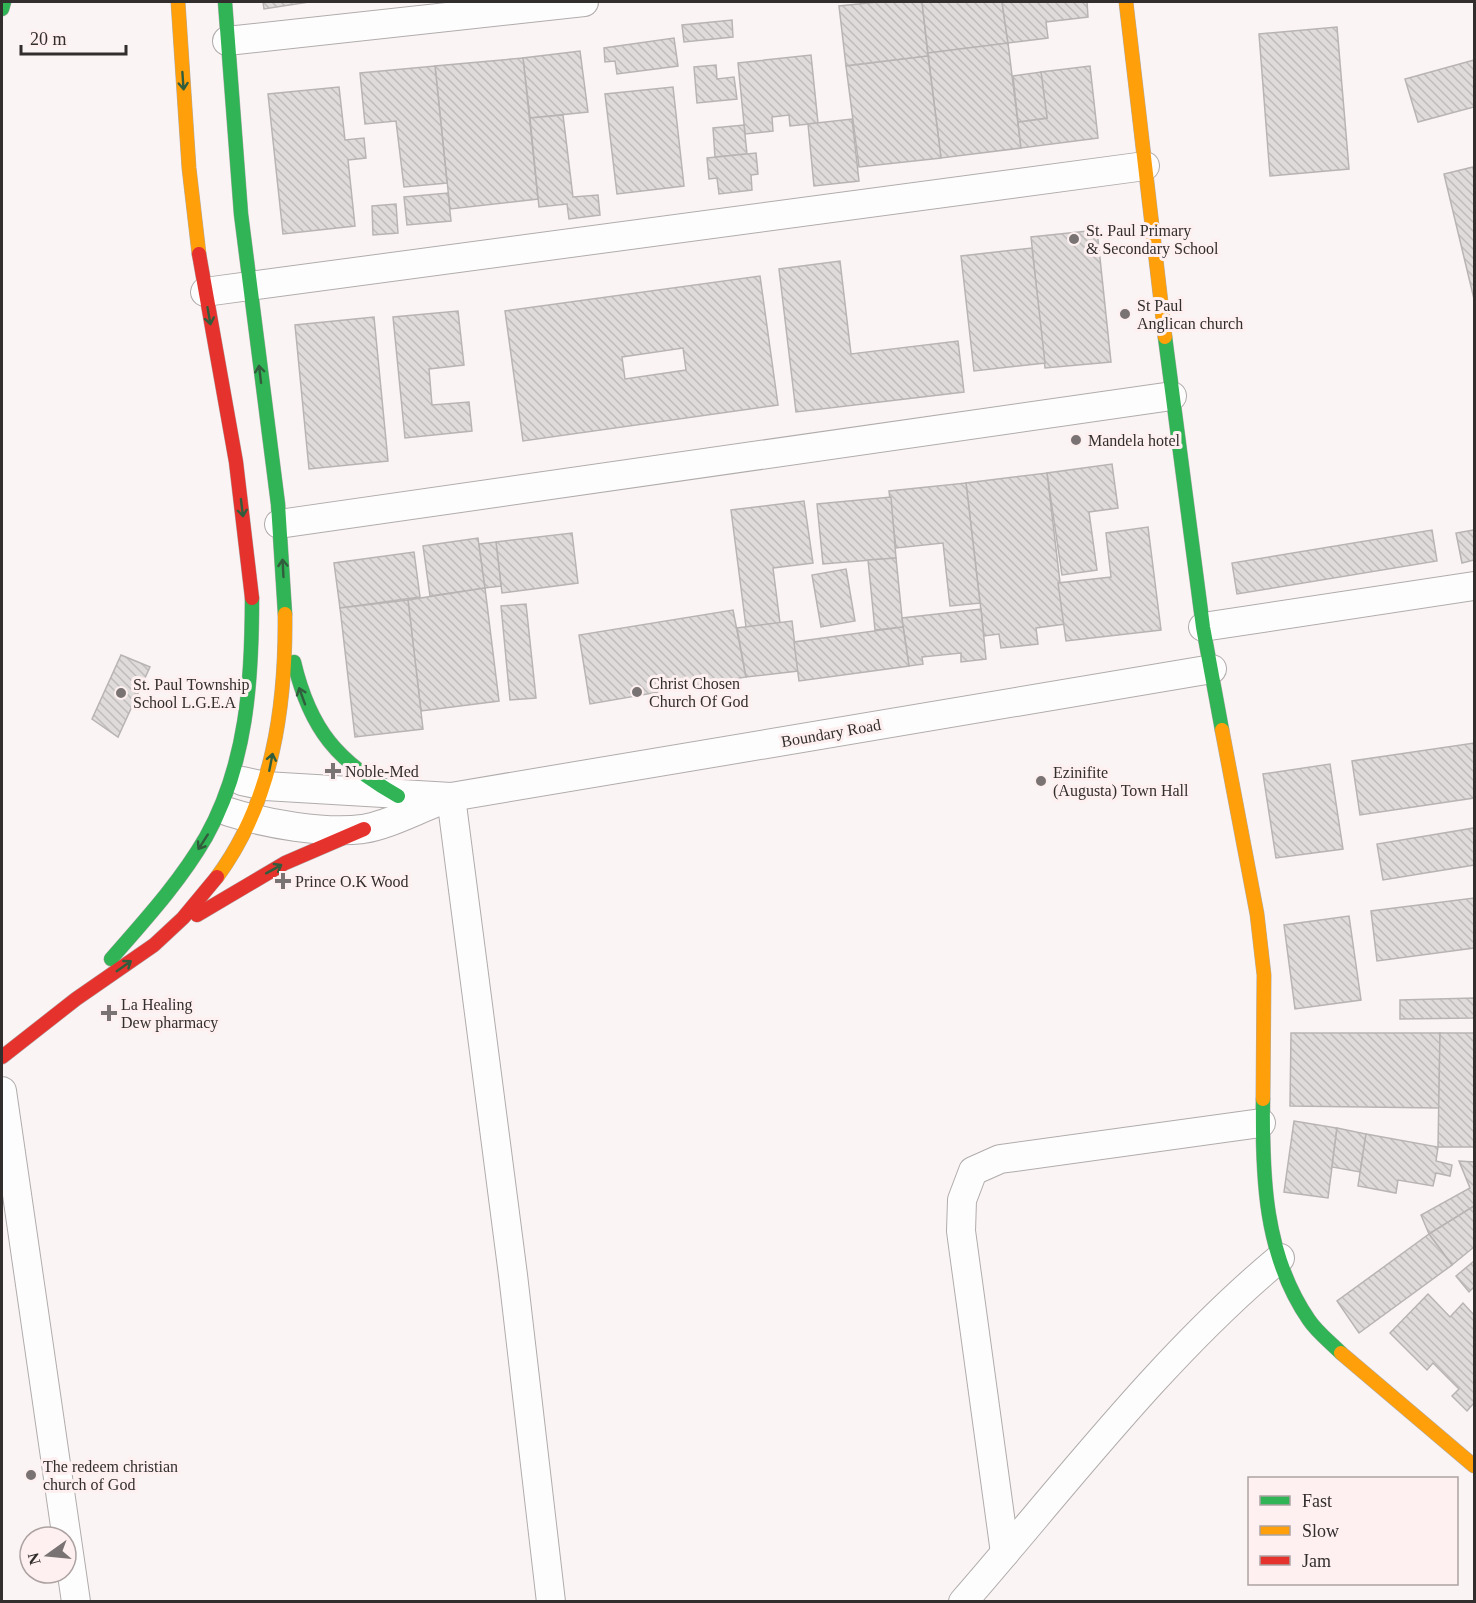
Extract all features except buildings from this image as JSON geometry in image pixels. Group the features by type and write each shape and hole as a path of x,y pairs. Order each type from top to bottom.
{"main road":[{"path":"2,9 4,2"},
{"path":"154,945 192,909 226,864 252,819 265,786 280,718 286,664 279,524 238,206 225,2"},
{"path":"1126,2 1172,396 1203,627 1257,914 1263,965 1261,1123 1264,1189 1273,1239 1309,1321 1347,1359 1474,1466"},
{"path":"76,999 183,873 210,832 240,749 247,708 251,649 251,599 240,490 192,212 180,25 172,5"},
{"path":"285,614 299,689 310,717 344,762 367,780 398,796"},
{"path":"2,1057 76,999 210,905 285,863 364,829"}],"street":[{"path":"227,41 584,2"},
{"path":"205,292 1145,166"},
{"path":"279,524 1172,396"},
{"path":"1203,627 1474,586"},
{"name":"Boundary Road","path":"451,797 1212,669"},
{"path":"231,779 265,786 350,789 398,796 451,797"},
{"path":"220,809 252,819 319,828 364,829 451,797"},
{"path":"451,797 513,1275 551,1602"},
{"path":"2,1091 76,1602"},
{"path":"1005,1553 961,1231 962,1200 973,1171 1000,1159 1261,1123"},
{"path":"963,1602 1180,1352 1231,1298 1280,1258"}],"traffic: fast":[{"path":"2,9 4,2"},
{"path":"225,2 241,214 278,504 285,614"},
{"path":"1165,337 1203,627 1222,730"},
{"path":"111,959 185,870 220,809 239,751 244,721 251,660 252,598"},
{"path":"294,662 309,707 330,742 359,770 398,796"},
{"path":"1263,1099 1265,1185 1274,1242 1294,1295 1309,1320 1341,1353"}],"traffic: slow":[{"path":"178,2 189,168 199,254"},
{"path":"1126,2 1165,337"},
{"path":"217,877 236,848 251,817 272,752 283,683 285,614"},
{"path":"1222,730 1257,914 1264,975 1263,1099"},
{"path":"1341,1353 1474,1466"}],"traffic: jam":[{"path":"199,254 236,462 252,598"},
{"path":"197,915 285,863 364,829"},
{"path":"2,1057 76,999 154,945 183,918 217,877"}],"place":[{"name":"St. Paul Primary & Secondary School","path":"1074,239"},
{"name":"St Paul Anglican church","path":"1125,314"},
{"name":"Mandela hotel","path":"1076,440"},
{"name":"Christ Chosen Church Of God","path":"637,692"},
{"name":"St. Paul Township School L.G.E.A","path":"121,693"},
{"name":"Noble-Med","path":"333,771"},
{"name":"Ezinifite (Augusta) Town Hall","path":"1041,781"},
{"name":"Prince O.K Wood","path":"283,881"},
{"name":"La Healing Dew pharmacy","path":"109,1013"},
{"name":"The redeem christian church of God","path":"31,1475"}]}
